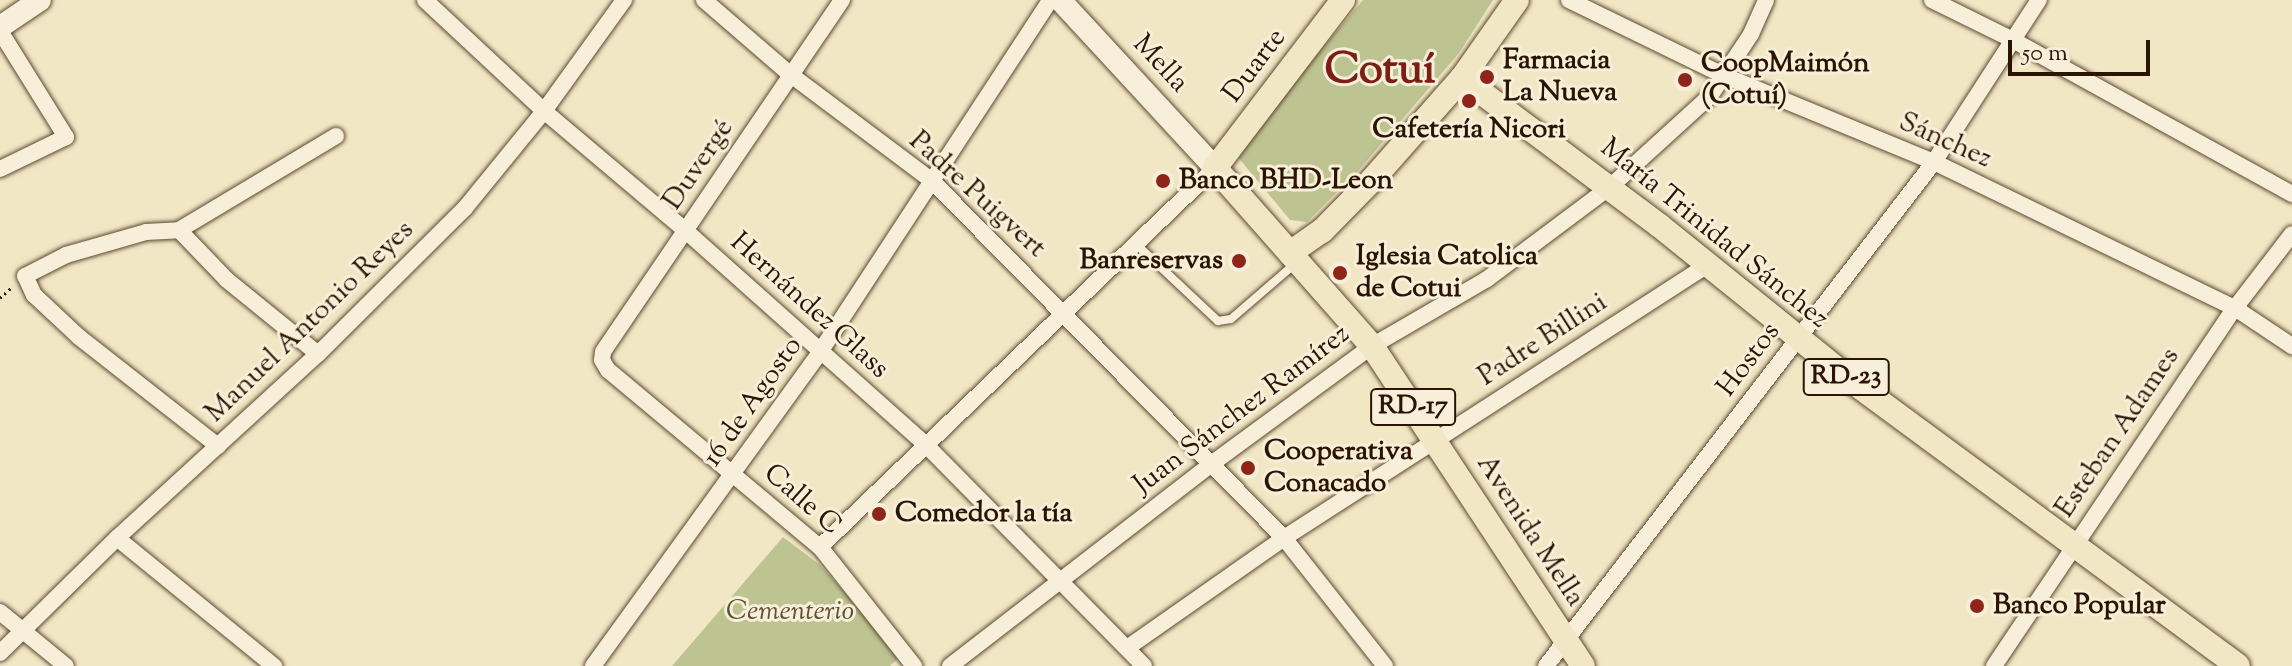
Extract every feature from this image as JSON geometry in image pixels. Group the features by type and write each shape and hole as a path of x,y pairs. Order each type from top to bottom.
{"main road":[{"path":"0,29 40,0"},
{"name":"Mella","path":"1060,0 1215,168"},
{"name":"Duarte","path":"1215,168 1343,0"},
{"path":"1294,257 1372,180 1462,78 1517,0"},
{"name":"María Trinidad Sánchez","path":"1462,78 1610,187 1798,339 2071,547 2238,666"},
{"name":"Avenida Mella","path":"1215,168 1372,346 1583,666"}],"street":[{"name":"Hernández Glass","path":"425,0 544,111 686,231 927,446 1144,666"},
{"name":"Manuel Antonio Reyes","path":"0,653 117,538 318,354 465,208 544,111 624,0"},
{"name":"Padre Puigvert","path":"704,0 791,75 932,181 1065,312 1284,538 1385,666"},
{"name":"Duvergé","path":"602,360 603,352 842,0"},
{"name":"16 de Agosto","path":"593,666 820,352 1050,0"},
{"name":"Sánchez","path":"1569,0 1725,76 1934,162 2235,308 2292,346"},
{"name":"Juan Sánchez Ramírez","path":"950,666 1210,465 1372,346 1487,279 1610,187 1710,96 1751,34 1766,0"},
{"path":"1932,0 2013,40 2292,194"},
{"name":"Hostos","path":"1546,666 1934,162 2039,0"},
{"path":"0,29 66,137 0,169"},
{"path":"218,446 79,337 34,295 25,276 66,255 146,232 179,230 336,136"},
{"path":"820,547 1215,168"},
{"path":"179,230 227,280 318,354"},
{"name":"Esteban Adames","path":"1994,666 2071,547 2235,308 2292,234"},
{"name":"Padre Billini","path":"1127,648 1284,538 1709,264"},
{"name":"Calle C","path":"602,360 608,370 820,547 914,666"},
{"path":"117,538 274,666"},
{"path":"0,612 26,630 66,666"}],"lane":[{"path":"1137,245 1218,321 1231,319 1294,257"}],"green space":[{"path":"1363,0 1493,0 1459,53 1358,171 1307,222 1290,220 1237,156 1277,102"},
{"name":"Cementerio","path":"783,537 820,565 901,656 890,666 672,666"}],"place":[{"name":"Farmacia La Nueva","path":"1487,77"},
{"name":"CoopMaimón (Cotuí)","path":"1685,80"},
{"name":"Cafetería Nicori","path":"1469,101"},
{"name":"Banco BHD-Leon","path":"1163,181"},
{"name":"Banreservas","path":"1239,261"},
{"name":"Iglesia Catolica de Cotui","path":"1340,273"},
{"name":"Cooperativa Conacado","path":"1248,468"},
{"name":"Comedor la tía","path":"879,514"},
{"name":"Banco Popular","path":"1977,606"}],"district":[{"name":"Cotuí","path":"1380,72"}]}
